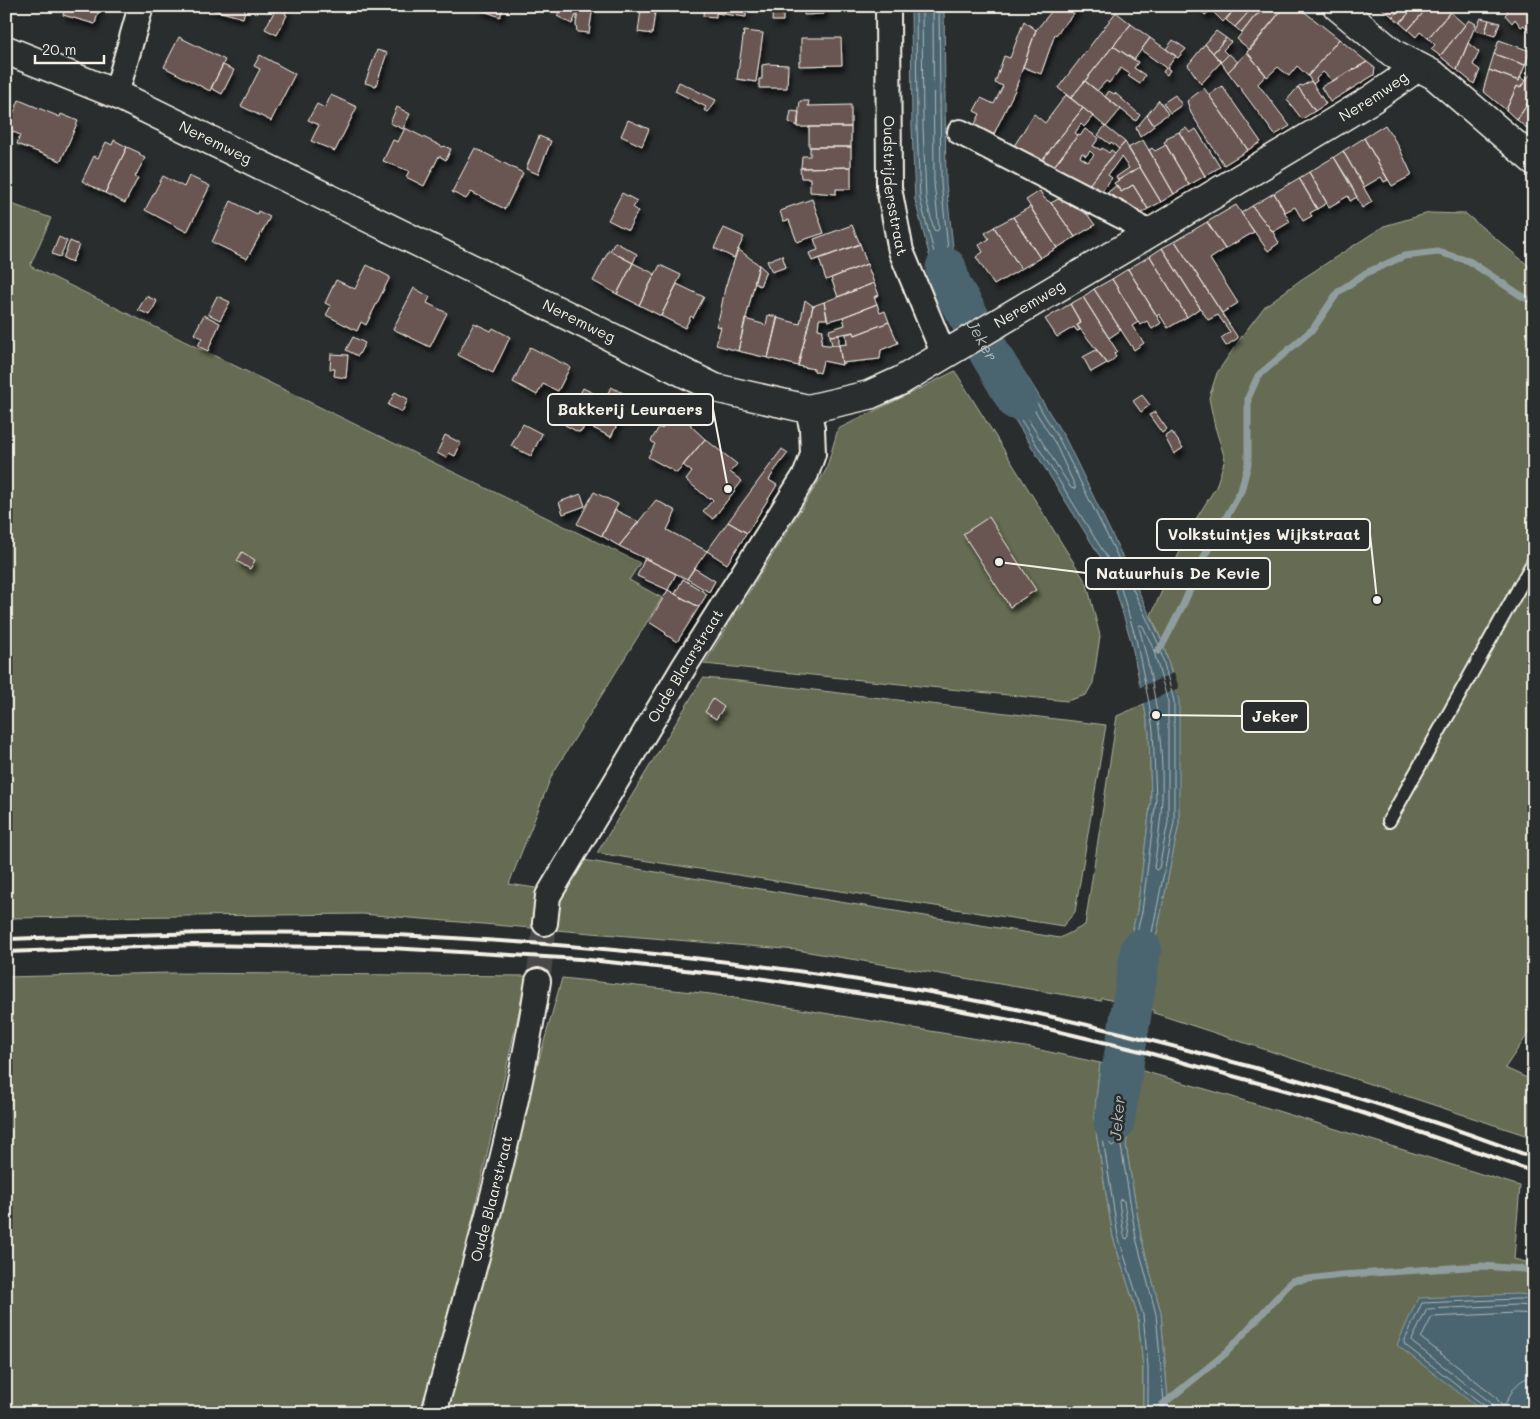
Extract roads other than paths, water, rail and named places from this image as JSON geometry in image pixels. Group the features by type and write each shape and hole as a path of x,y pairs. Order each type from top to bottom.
{"street":[{"path":"116,94 141,6"},
{"name":"Oudstrijdersstraat","path":"888,6 889,188 902,251 952,350"},
{"path":"1337,6 1394,54 1418,67"},
{"name":"Neremweg","path":"6,50 116,94 715,388 808,409 869,395 900,381 1372,99 1418,67 1434,75 1534,160"},
{"path":"960,132 1124,217 1148,234"},
{"name":"Oude Blaarstraat","path":"545,922 548,896 572,854 684,667 806,474 813,454 812,428 808,409"},
{"name":"Oude Blaarstraat","path":"434,1413 510,1132 532,1026 538,981"}],"lane":[{"path":"1389,821 1534,561"}],"water":[{"path":"911,6 944,6 946,183 953,247 979,314 954,330 936,281 915,200"},
{"path":"1005,341 1065,438 1118,547 1163,644 1179,701 1179,823 1142,1007 1115,1001 1137,911 1151,799 1149,732 1144,704 1131,641 1111,574 977,359"},
{"path":"1100,1063 1136,1069 1126,1146 1141,1237 1161,1313 1169,1413 1143,1413 1143,1367 1138,1316 1113,1237 1094,1119"},
{"path":"1534,1295 1534,1392 1522,1413 1485,1413 1397,1345 1418,1298"}],"waterway":[{"path":"1158,651 1184,603 1205,555 1241,491 1248,464 1248,398 1258,376 1313,329 1338,292 1366,273 1404,256 1438,252 1469,261 1520,295 1534,302"},
{"name":"Jeker","path":"946,268 951,286 1017,400"},
{"name":"Jeker","path":"1114,1123 1141,949"},
{"path":"1162,1405 1226,1353 1292,1281 1341,1275 1482,1266 1534,1270"}],"tunnel":[{"path":"538,981 545,923"}],"railway":[{"path":"6,939 153,934 348,933 475,939 631,951 786,969 940,994 1138,1037 1363,1099 1432,1121 1534,1158"},
{"path":"6,952 194,945 390,948 580,959 751,977 916,1002 1010,1020 1145,1052 1339,1105 1534,1172"}],"place":[{"name":"Bakkerij Leuraers","path":"728,489"},
{"name":"Natuurhuis De Kevie","path":"999,562"},
{"name":"Volkstuintjes Wijkstraat","path":"1377,600"},
{"name":"Jeker","path":"1156,715"}]}
